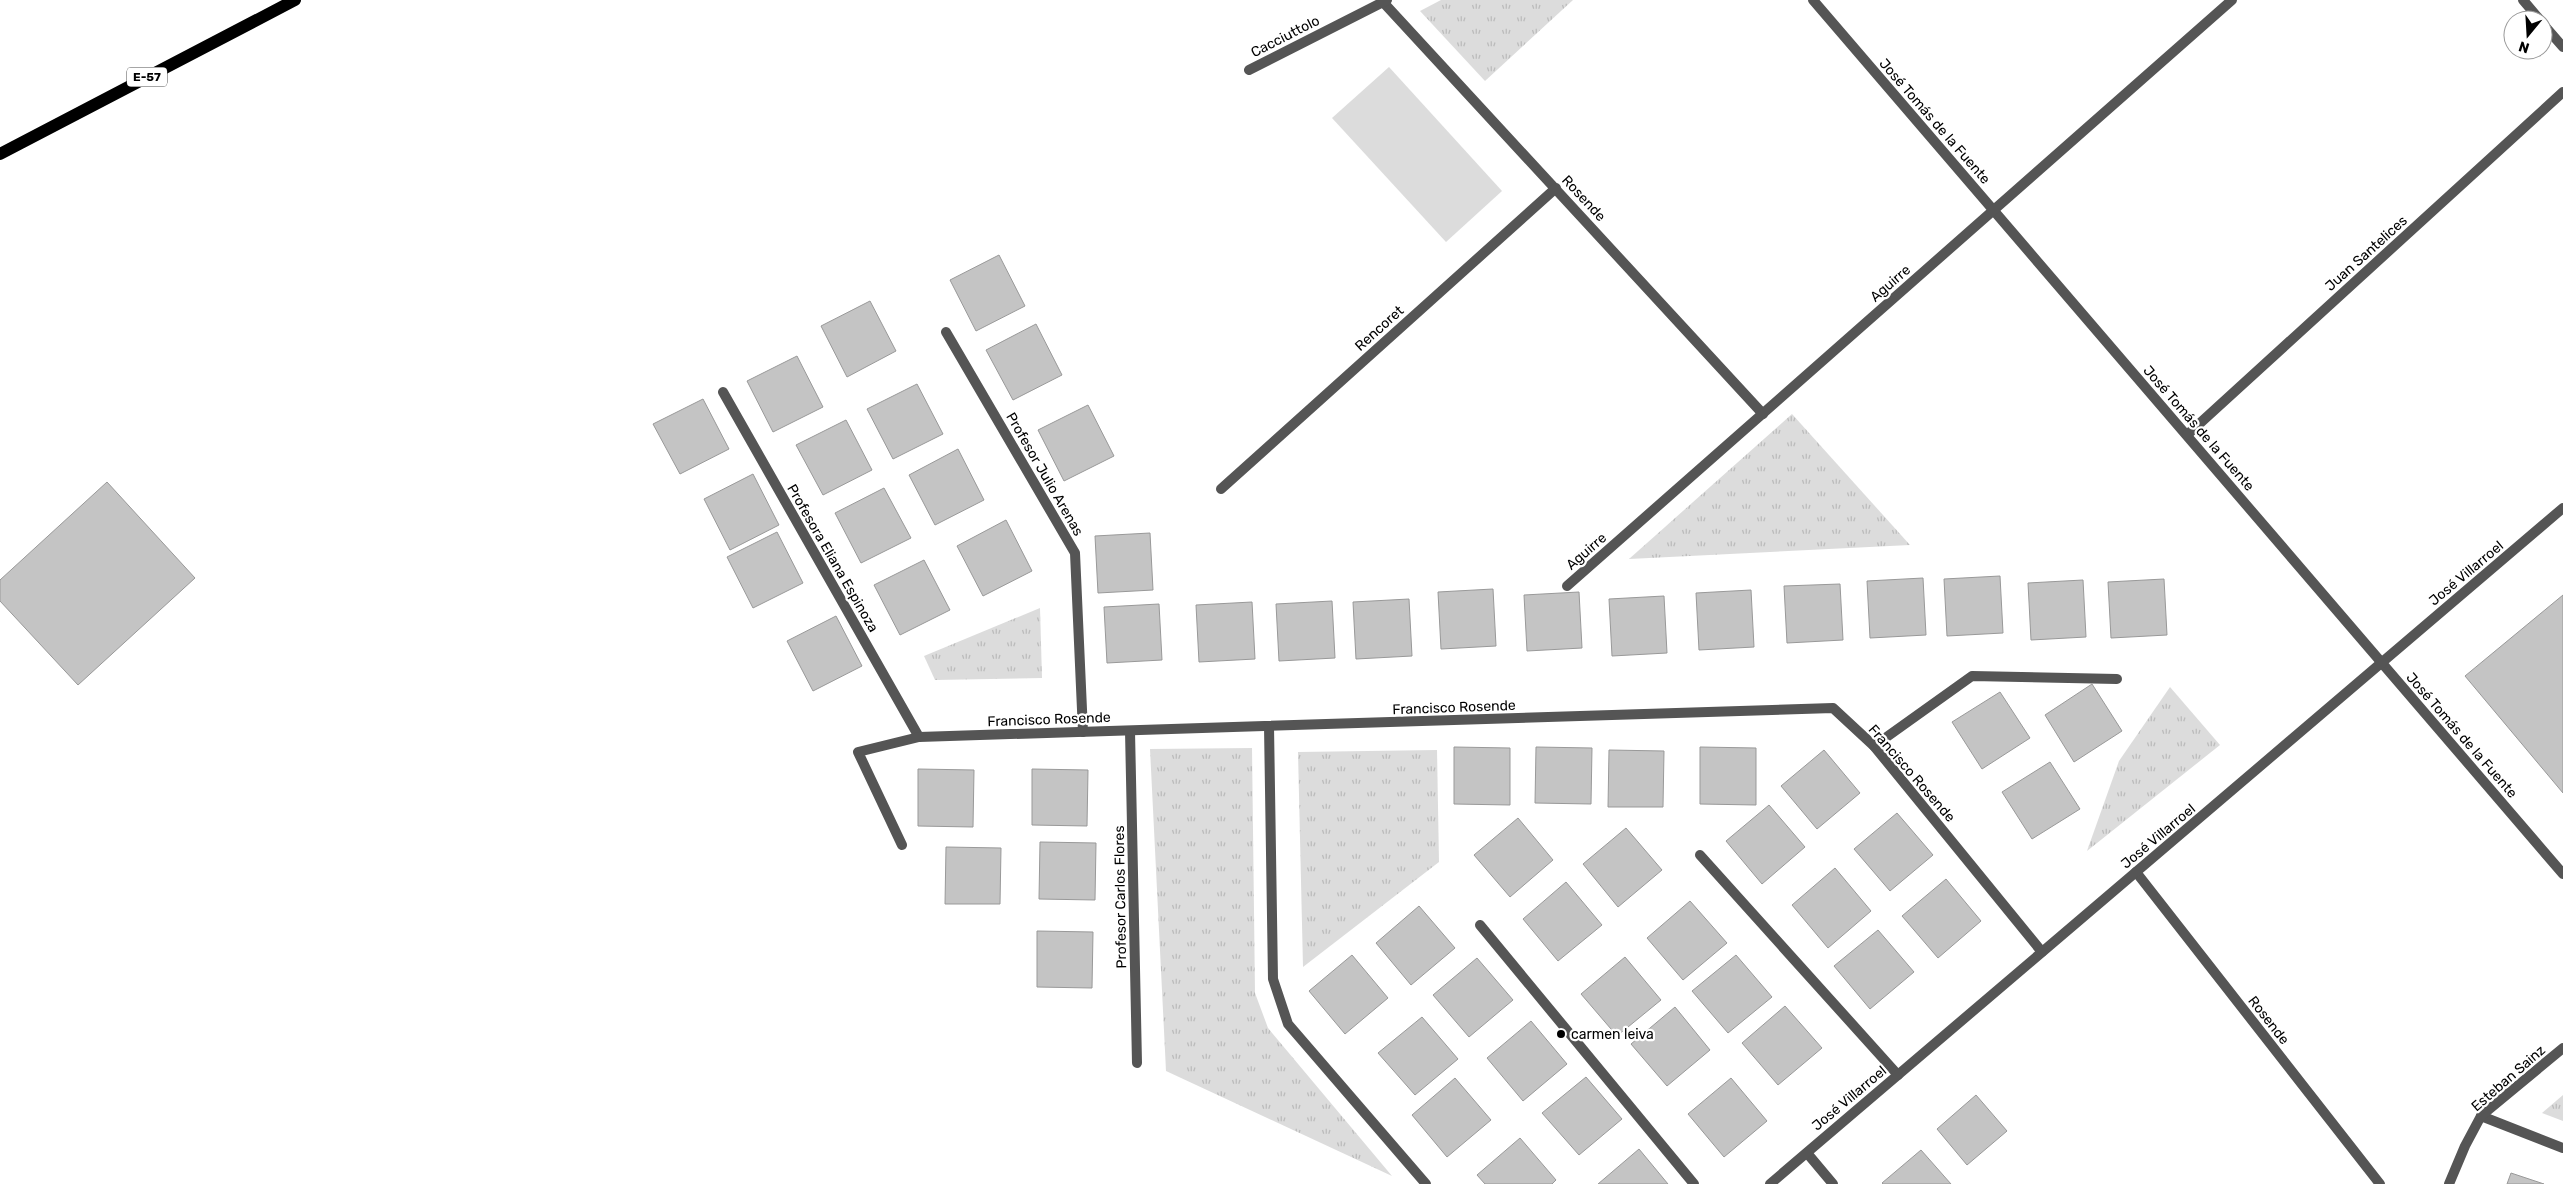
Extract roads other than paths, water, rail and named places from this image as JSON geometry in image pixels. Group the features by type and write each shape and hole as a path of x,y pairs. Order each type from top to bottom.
{"main road":[{"name":"E-57","path":"0,154 295,0"}],"street":[{"name":"José Tomás de la Fuente","path":"1813,0 2563,874"},
{"name":"Aguirre","path":"1567,586 2232,0"},
{"path":"2523,0 2532,10"},
{"name":"Cacciuttolo","path":"1249,70 1385,1"},
{"name":"Rosende","path":"1385,1 1763,414"},
{"path":"2553,36 2563,47"},
{"name":"Juan Santelices","path":"2187,435 2563,92"},
{"name":"Rencoret","path":"1221,489 1556,188"},
{"name":"Profesor Julio Arenas","path":"946,332 1075,553 1084,732"},
{"name":"Profesora Eliana Espinoza","path":"723,392 919,737"},
{"name":"José Villarroel","path":"1770,1184 2563,508"},
{"path":"1874,746 1972,676 2117,679"},
{"name":"Francisco Rosende","path":"902,846 858,752 919,737 1833,708 1874,746 2042,952"},
{"path":"1269,726 1273,979 1288,1024 1426,1184"},
{"name":"Profesor Carlos Flores","path":"1130,731 1137,1063"},
{"path":"1700,855 1898,1075"},
{"name":"Rosende","path":"2136,872 2380,1184"},
{"path":"1480,925 1694,1184"},
{"name":"Esteban Sainz","path":"2449,1184 2465,1146 2481,1116 2563,1048"},
{"path":"2481,1116 2563,1148"},
{"path":"1807,1153 1832,1184"}],"place":[{"name":"carmen leiva","path":"1561,1034"}]}
